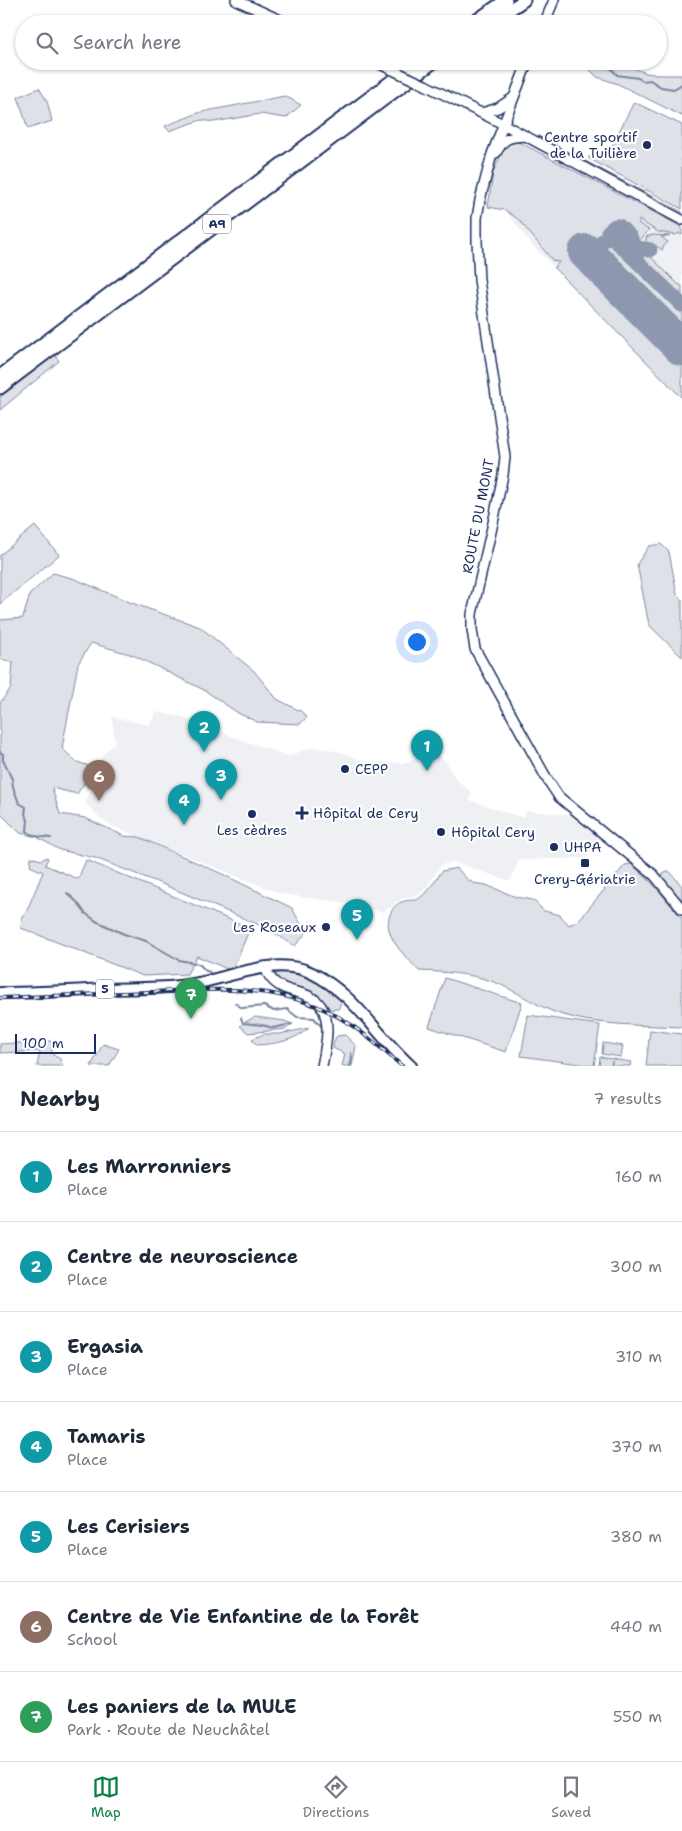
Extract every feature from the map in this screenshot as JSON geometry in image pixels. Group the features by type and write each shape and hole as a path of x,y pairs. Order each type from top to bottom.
{"highway":[{"path":"484,15 506,0"},
{"path":"502,15 524,0"},
{"name":"A9","path":"0,376 406,70"},
{"name":"A9","path":"0,388 423,70"}],"main road":[{"path":"236,0 269,15"},
{"path":"548,15 554,0"},
{"path":"393,70 482,113 682,220"},
{"name":"ROUTE DU MONT","path":"524,70 487,170 478,218 478,262 505,462 474,605 471,623 473,642 486,671 559,797 654,875 682,909"},
{"path":"482,113 498,108 513,98"},
{"path":"487,170 498,148 505,139 525,136"},
{"name":"5","path":"0,993 179,986 210,981 264,967 277,965 293,966 321,978 357,1006 411,1066"},
{"path":"264,967 270,980 278,986 311,997 322,1007 327,1032 322,1066"}],"shaded area":[{"path":"590,70 639,70 662,75 682,75 682,116 618,84 597,77"},
{"path":"39,88 47,101 52,121 28,129 18,97"},
{"path":"285,96 301,105 286,118 260,114 214,122 201,120 169,131 165,126 201,112"},
{"name":"Centre sportif de la Tuilière","path":"634,102 682,125 682,209 588,158 592,154 604,161"},
{"path":"538,136 682,212 682,216 620,183 618,179"},
{"path":"512,141 521,143 682,227 682,235 678,233 676,235 658,232 639,220 639,224 649,230 638,240 617,219 579,258 682,361 682,398 554,268 559,262 553,261 518,219 505,210 488,207 493,172 505,146 503,144"},
{"path":"625,200 648,209 682,227 682,398 532,245 505,210"},
{"path":"652,235 670,236 661,237 668,242 662,250 655,245 646,244 646,237"},
{"path":"609,242 616,244 682,310 682,335 604,257 601,252 602,247"},
{"path":"635,252 651,257 682,286 682,301 638,258"},
{"path":"55,355 59,361 0,410 0,397"},
{"path":"35,526 59,555 0,604 0,555"},
{"path":"661,544 669,552 677,594 682,599 682,657 649,625 637,564 649,546"},
{"path":"53,573 75,579 132,603 200,627 254,671 277,699 302,712 307,717 300,724 257,722 238,713 204,690 133,655 91,643 78,664 62,748 75,761 94,768 77,794 52,788 60,814 85,818 124,836 139,837 292,908 306,933 295,946 264,927 162,884 95,858 60,850 37,837 20,833 0,813 0,703 11,688 13,662 0,659 0,620 23,618 30,594"},
{"name":"Hôpital de Cery","path":"156,712 183,717 191,721 197,720 231,736 288,756 314,747 342,752 363,761 405,763 417,757 423,751 438,755 446,762 455,778 472,793 469,800 523,818 526,811 573,815 598,837 587,858 519,860 510,881 454,862 441,865 426,888 417,896 403,898 395,903 394,906 381,912 353,904 282,894 114,827 101,819 85,802 98,779 102,756 115,742 112,717 150,725"},
{"path":"31,857 41,860 47,857 45,865 78,879 86,860 250,928 232,971 197,956 187,974 143,976 21,928 22,916 25,915 43,872 30,866"},
{"path":"631,864 650,881 682,918 682,1027 620,1024 574,1018 551,1011 500,984 482,978 455,973 419,971 391,937 388,920 396,905 405,901 417,900 428,891 442,871 457,868 473,883 486,885 516,897 533,900 544,911 560,915 569,925 578,921 625,865"},
{"path":"669,871 682,886 682,903 662,879 663,874"},
{"path":"283,972 308,978 342,1000 338,1010 334,1008 333,1010 327,1006 312,991 281,981 277,978 276,973"},
{"path":"445,978 522,1003 506,1052 429,1027"},
{"path":"528,1015 600,1025 594,1066 521,1056"},
{"path":"255,1017 285,1021 292,1024 286,1029 248,1033 240,1026"},
{"path":"309,1028 291,1039 278,1043 256,1045 252,1039 264,1034 279,1034"},
{"path":"650,1030 682,1034 682,1066 646,1066"},
{"path":"345,1035 356,1046 352,1066 342,1066 345,1054 333,1048 337,1036"},
{"path":"52,1041 52,1054 60,1059 63,1066 37,1066 40,1051 0,1053 0,1044"},
{"path":"603,1043 623,1046 621,1057 602,1054"},
{"path":"103,1044 119,1049 109,1066 91,1066"},
{"path":"600,1057 631,1062 630,1066 612,1066 612,1061 611,1066 599,1066"}],"waterway":[{"path":"613,70 617,75 638,78 643,81 650,80 661,87 674,89 682,84"},
{"path":"0,752 3,754 3,760 12,779 19,803 26,807 27,831 35,836 51,838"},
{"path":"67,893 85,913 96,921 124,934 146,941 179,960 199,964 206,971 210,972"},
{"path":"235,1003 242,1008 264,1006 274,1011 287,1009 297,1017 314,1018 322,1027"},
{"path":"241,1018 243,1023 273,1028 292,1024"},
{"path":"350,1066 351,1053"}],"taxiway":[{"path":"608,232 615,226 619,226 631,238 629,249 633,257"},
{"path":"599,266 596,256 598,247 604,240 613,238 682,305"},
{"path":"621,245 650,250"}],"runway":[{"path":"586,252 682,348"}],"railway":[{"path":"0,998 212,990 254,991 275,994 296,999 328,1011 361,1032 402,1066"}],"place":[{"name":"Centre sportif de la Tuilière","path":"647,145"},
{"name":"Centre de neuroscience","path":"204,752"},
{"name":"CEPP","path":"345,769"},
{"name":"Les Marronniers","path":"427,771"},
{"name":"Ergasia","path":"221,800"},
{"name":"Centre de Vie Enfantine de la Forêt","path":"99,801"},
{"name":"Hôpital de Cery","path":"302,813"},
{"name":"Les cèdres","path":"252,814"},
{"name":"Tamaris","path":"184,825"},
{"name":"Hôpital Cery","path":"441,832"},
{"name":"UHPA","path":"554,847"},
{"name":"Crery-Gériatrie","path":"585,863"},
{"name":"Les Roseaux","path":"326,927"},
{"name":"Les Cerisiers","path":"357,940"},
{"name":"Les paniers de la MULE","path":"191,1019"}]}
